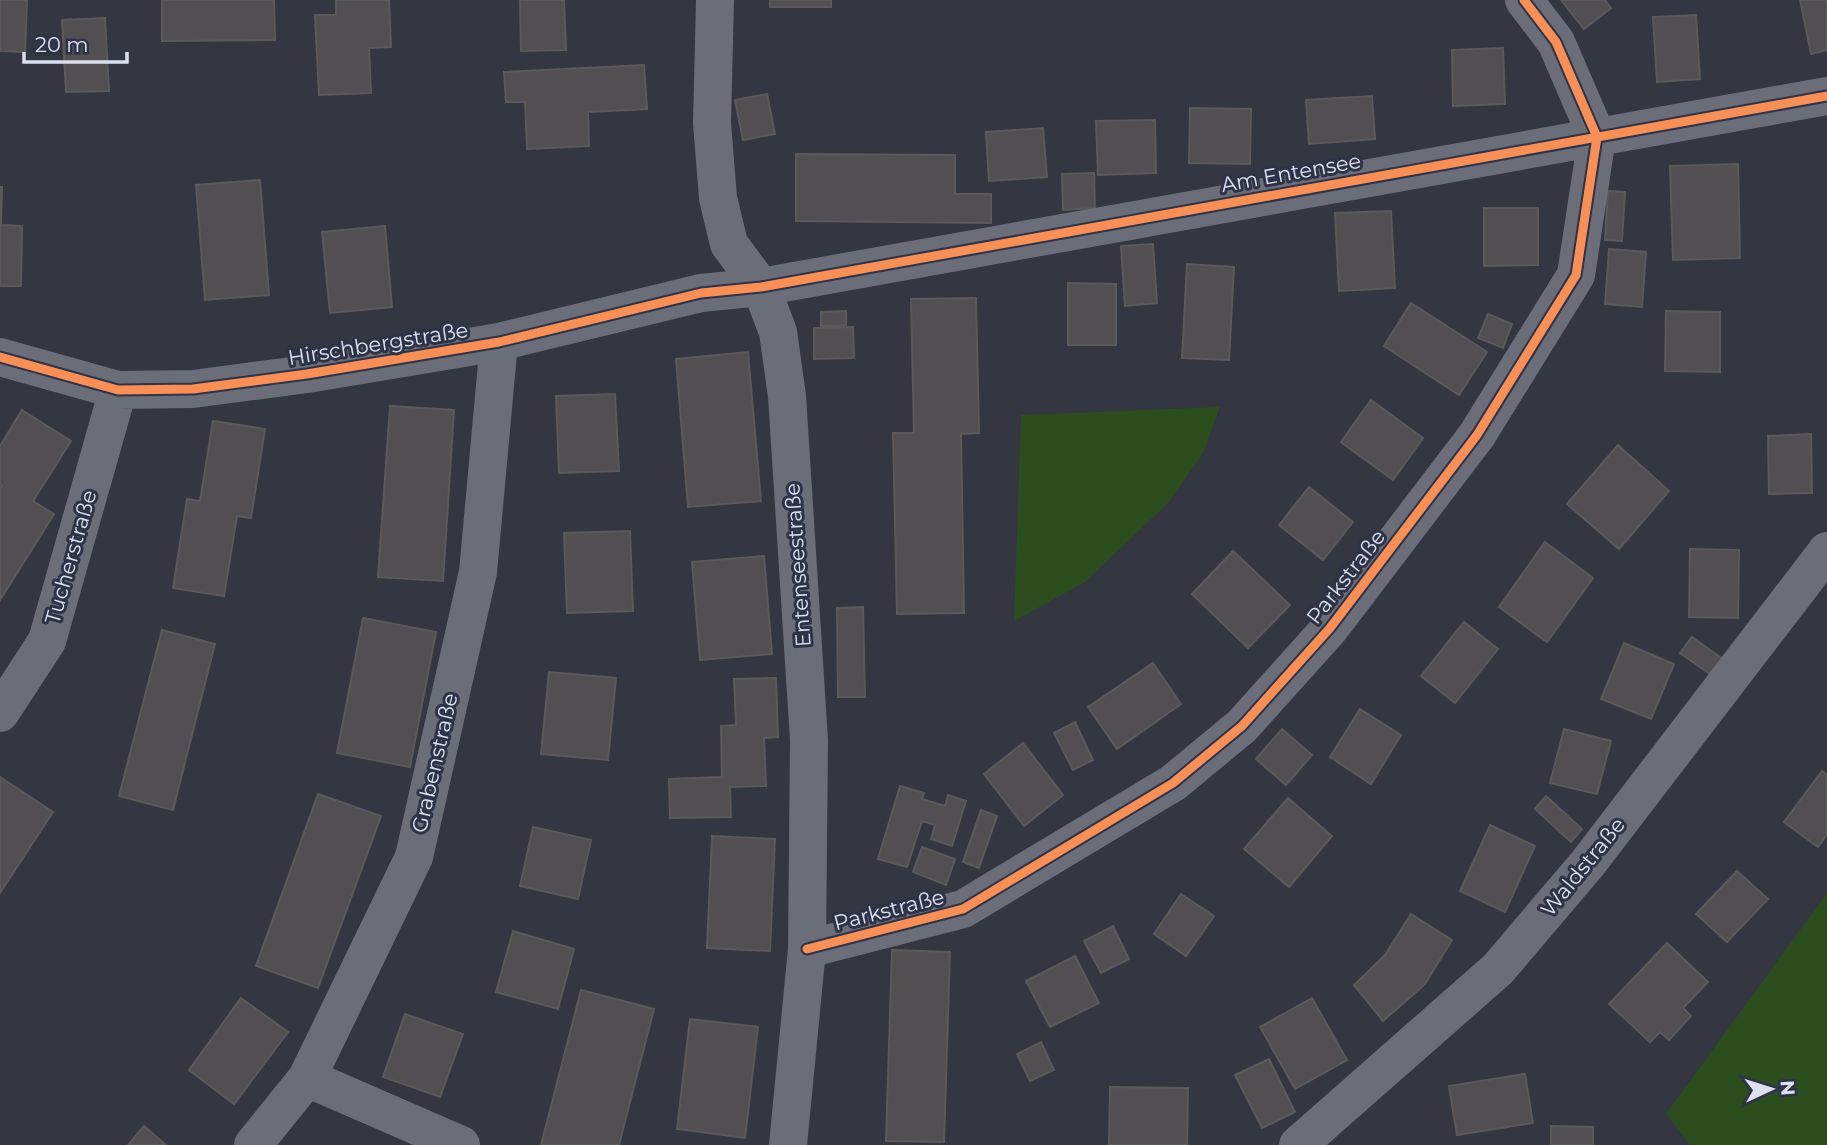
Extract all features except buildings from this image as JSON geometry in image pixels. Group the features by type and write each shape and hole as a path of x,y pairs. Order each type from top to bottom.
{"street":[{"name":"Entenseestraße","path":"715,0 712,123 718,198 729,244 761,287 778,332 787,396 809,740 807,949 788,1145"},
{"path":"1524,0 1556,42 1597,137"},
{"name":"Am Entensee","path":"761,287 1827,96"},
{"name":"Parkstraße","path":"807,949 963,909 1173,782 1242,726 1330,628 1477,435 1576,275 1597,137"},
{"name":"Hirschbergstraße","path":"0,357 118,390 193,388 294,376 499,342 701,293 761,287"},
{"name":"Grabenstraße","path":"253,1145 307,1078 414,857 478,572 499,342"},
{"name":"Tucherstraße","path":"0,713 47,642 118,390"},
{"name":"Waldstraße","path":"1298,1145 1498,969 1588,863 1827,551"},
{"path":"307,1078 461,1145"}],"green space":[{"path":"1220,407 1203,453 1169,502 1085,582 1014,621 1021,415"},
{"path":"1827,893 1827,1145 1690,1145 1666,1114"}],"cycle path":[{"path":"807,949 963,909 1173,783 1242,726 1330,628 1477,435 1576,275 1597,137 1556,42 1524,0"},
{"path":"0,357 118,390 193,389 307,374 499,342 701,293 761,287 1827,96"}]}
